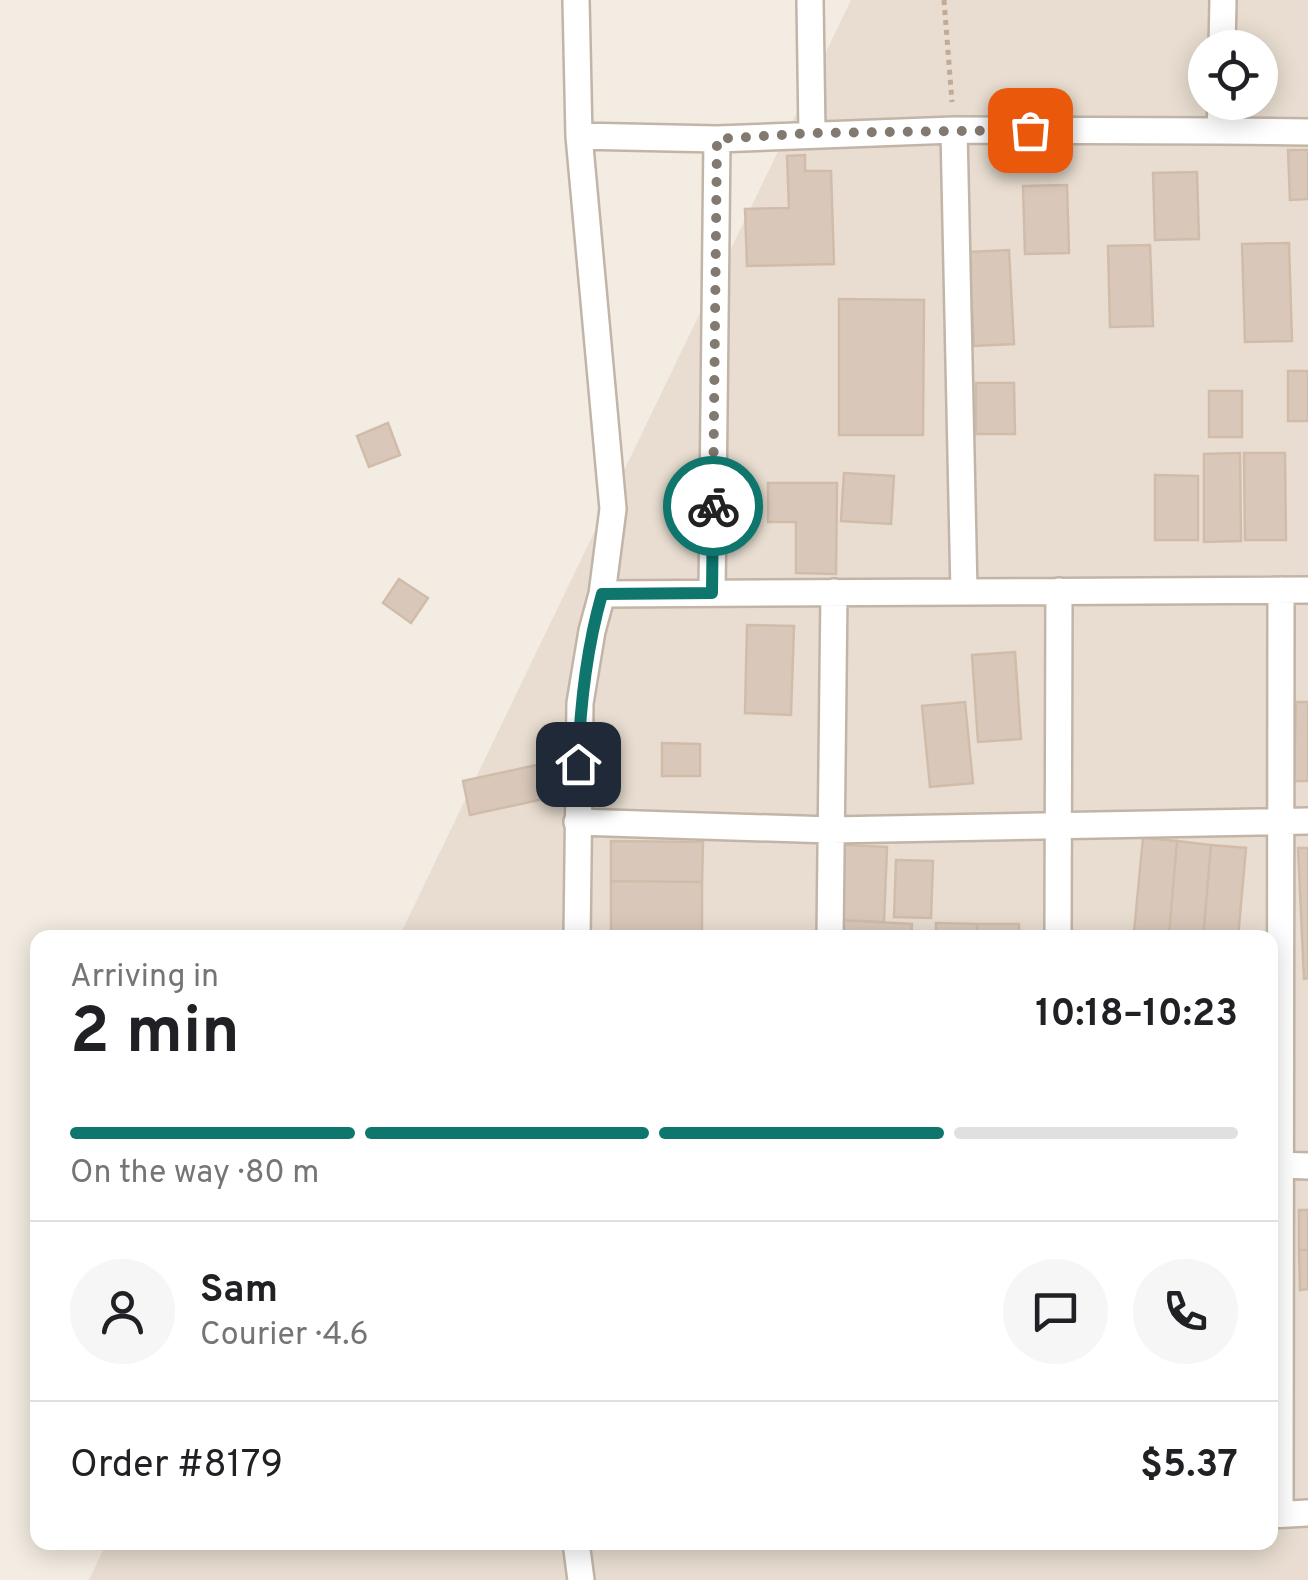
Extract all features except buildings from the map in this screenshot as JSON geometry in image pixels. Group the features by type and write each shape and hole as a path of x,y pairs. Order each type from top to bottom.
{"street":[{"path":"576,0 578,136 613,509 602,594 580,703 576,930"},
{"path":"810,0 812,133"},
{"path":"1222,30 1223,0"},
{"path":"1220,120 1220,131"},
{"path":"578,136 717,139 954,130 1308,132"},
{"path":"954,130 964,592"},
{"path":"712,593 717,139"},
{"path":"1278,936 1281,590"},
{"path":"602,594 1308,590"},
{"path":"1058,930 1059,591"},
{"path":"830,930 834,592"},
{"path":"578,822 831,830 1308,821"},
{"path":"1278,1026 1282,1055 1278,1305"},
{"path":"1282,1055 1308,1054"},
{"path":"1280,1165 1308,1166"},
{"path":"1278,1515 1308,1513"},
{"path":"577,1550 581,1580"}],"path":[{"path":"944,0 954,130"}],"shaded area":[{"path":"851,0 1308,0 1308,1580 89,1580 103,1550 1278,1550 1278,930 402,930"}],"way so far":[{"path":"713,506 717,139 812,133 1030,130"}],"route":[{"path":"578,764 580,703 602,594 712,593 713,506"}]}
